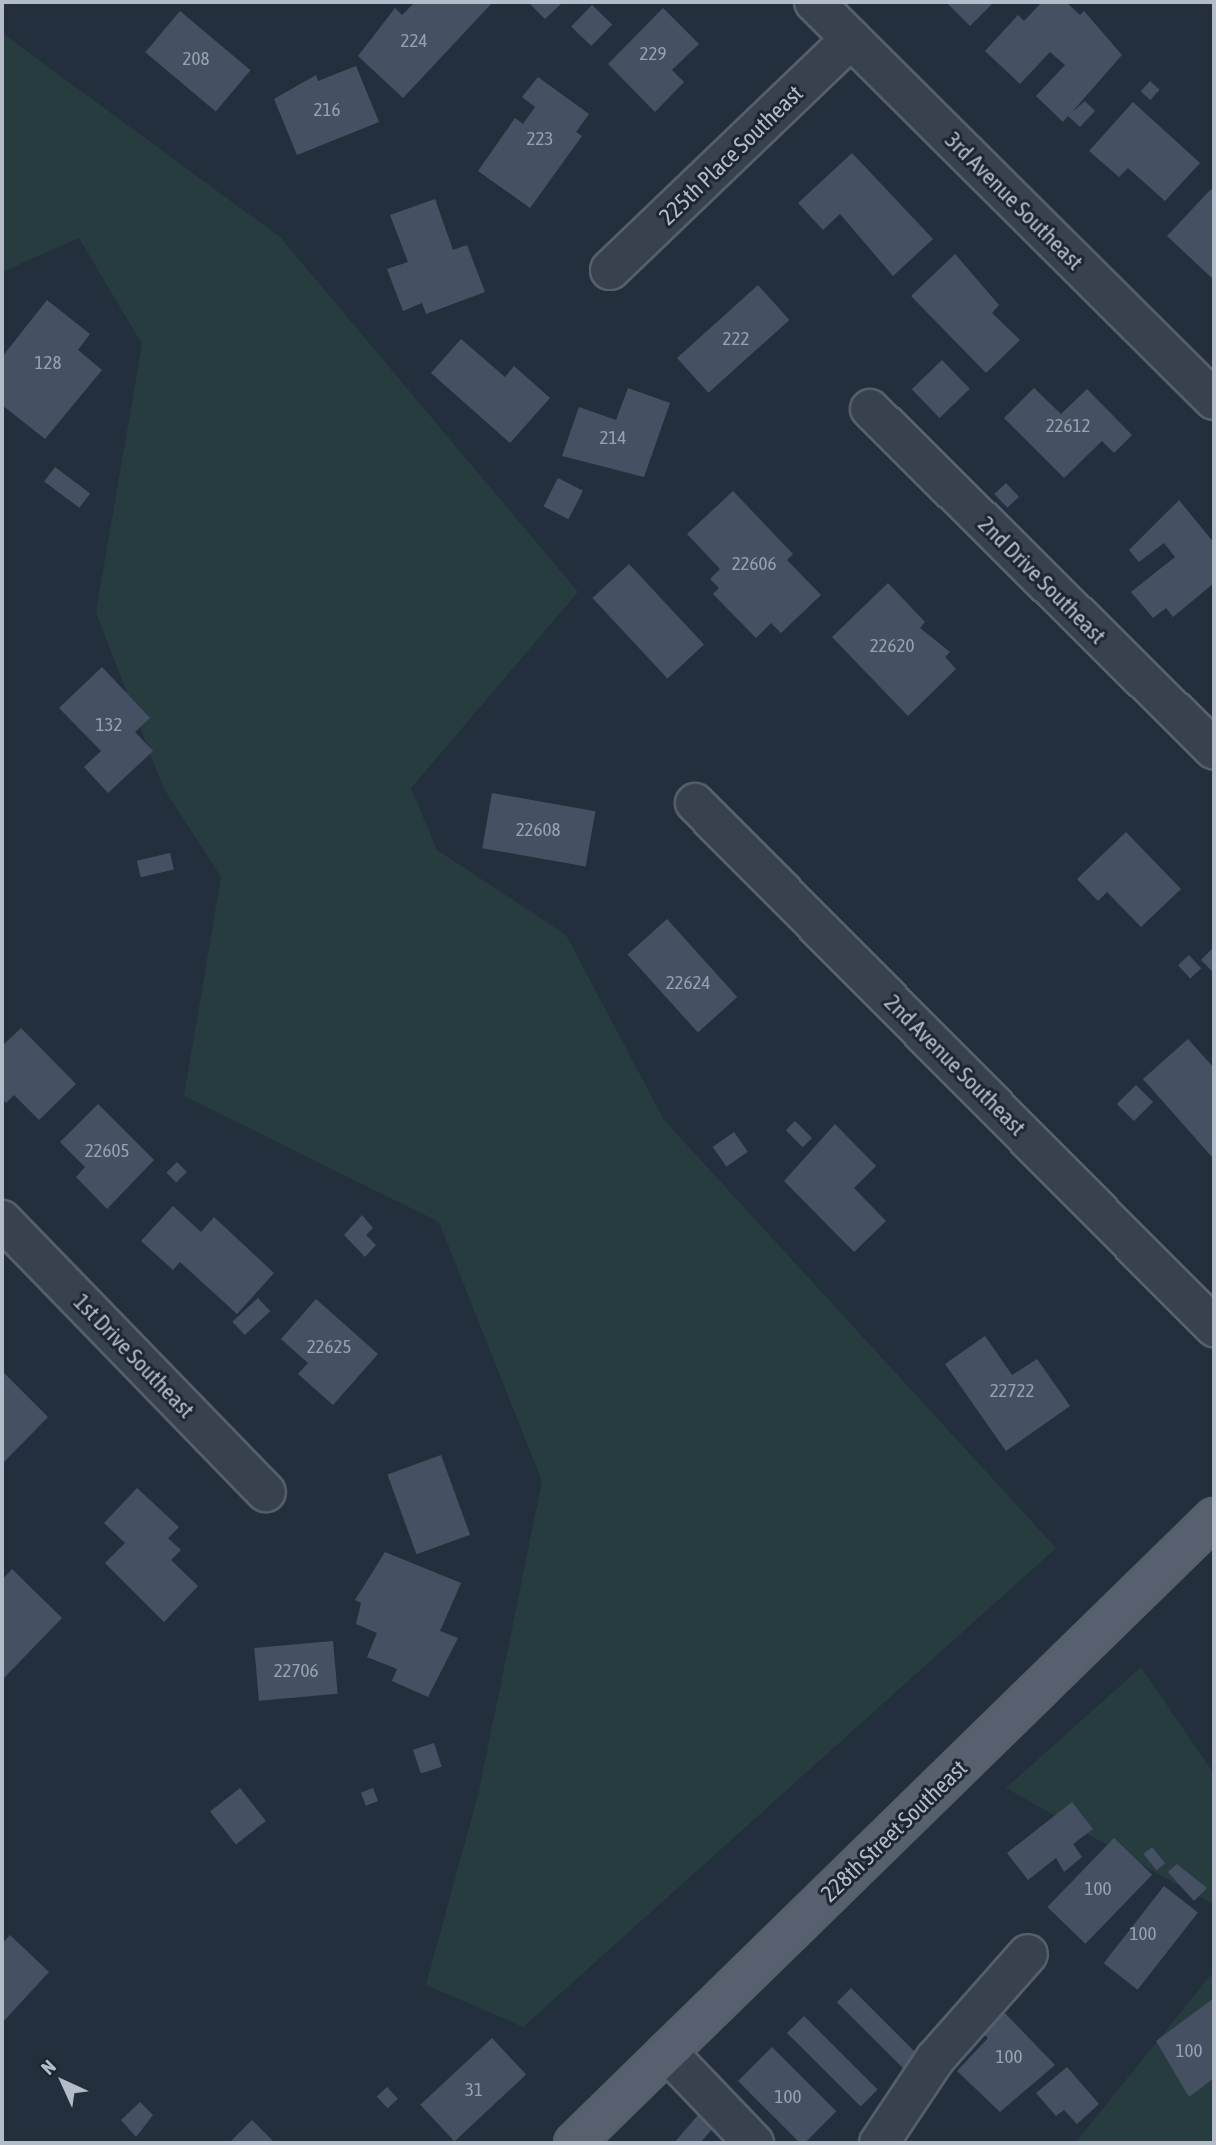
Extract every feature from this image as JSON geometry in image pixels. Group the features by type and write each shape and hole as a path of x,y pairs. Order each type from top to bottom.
{"main road":[{"name":"228th Street Southeast","path":"574,2143 1214,1518"}],"street":[{"name":"3rd Avenue Southeast","path":"814,2 1214,400"},
{"name":"225th Place Southeast","path":"610,270 851,39"},
{"name":"2nd Drive Southeast","path":"870,410 1214,750"},
{"name":"2nd Avenue Southeast","path":"695,803 1214,1327"},
{"name":"1st Drive Southeast","path":"2,1220 266,1492"},
{"path":"873,2141 935,2059 1027,1954"},
{"path":"667,2052 754,2143"}],"green space":[{"path":"2,33 280,237 578,592 411,788 437,850 566,935 664,1120 1056,1548 523,2027 426,1985 479,1791 542,1481 439,1222 184,1096 221,877 163,787 96,612 142,344 79,238 2,272"},
{"path":"1141,1667 1214,1774 1214,1905 1006,1788"},
{"path":"1214,1971 1214,2143 1075,2143"}],"building":[{"path":"415,2 493,2 403,98 358,56 395,8 402,15"},
{"path":"528,2 563,2 545,19"},
{"path":"946,2 994,2 970,26"},
{"path":"1042,2 1066,2 1080,15 1084,11 1122,55 1072,112 1085,101 1095,111 1080,127 1068,116 1063,122 1036,96 1065,65 1050,52 1020,84 985,51 1018,15 1024,21"},
{"path":"592,5 612,24 591,46 571,27"},
{"path":"663,8 699,44 672,70 684,82 655,112 608,64"},
{"path":"180,11 250,70 216,112 145,52"},
{"path":"356,66 379,122 297,155 274,99 316,75 318,81"},
{"path":"538,77 589,114 576,132 582,136 530,208 478,171 515,118 523,124 535,107 522,97"},
{"path":"1150,81 1160,90 1150,100 1141,91"},
{"path":"1133,102 1200,163 1165,201 1128,168 1119,177 1089,151"},
{"path":"852,153 933,239 893,276 840,214 823,230 798,203"},
{"path":"1211,189 1214,192 1214,280 1167,236"},
{"path":"435,199 453,250 467,245 485,292 426,314 422,303 403,311 387,269 408,262 390,215"},
{"path":"955,254 999,305 992,313 1020,340 986,373 911,296"},
{"path":"758,285 789,320 708,393 677,358"},
{"path":"47,300 90,334 78,350 102,370 45,439 2,405 2,357"},
{"path":"461,339 505,377 514,366 550,398 510,443 431,373"},
{"path":"942,360 970,389 940,418 912,389"},
{"path":"628,388 670,403 644,477 562,456 579,407 616,420"},
{"path":"1034,388 1061,414 1087,389 1132,435 1114,453 1102,441 1064,478 1004,418"},
{"path":"55,467 90,493 79,508 44,481"},
{"path":"558,478 583,491 568,519 543,507"},
{"path":"1006,483 1019,497 1007,508 994,494"},
{"path":"733,491 793,554 787,560 821,595 781,633 771,623 756,638 713,594 719,588 710,579 720,569 687,534"},
{"path":"1179,500 1214,543 1214,583 1173,617 1166,608 1153,618 1131,592 1175,557 1164,543 1139,562 1129,550"},
{"path":"629,564 704,644 667,679 592,598"},
{"path":"888,583 925,622 920,628 950,652 945,657 956,669 908,716 832,637"},
{"path":"102,667 150,718 135,732 153,751 108,793 84,767 101,751 59,708"},
{"path":"492,793 595,811 586,866 482,848"},
{"path":"1126,832 1181,889 1141,927 1107,892 1098,901 1077,879"},
{"path":"170,853 174,870 141,877 137,861"},
{"path":"667,919 737,997 698,1032 628,954"},
{"path":"1214,947 1214,973 1201,960"},
{"path":"1189,955 1201,968 1190,978 1178,965"},
{"path":"21,1028 76,1084 39,1120 14,1095 6,1103 2,1098 2,1046"},
{"path":"1188,1039 1214,1068 1212,1157 1143,1079"},
{"path":"1136,1085 1153,1102 1134,1121 1117,1104"},
{"path":"98,1104 154,1160 107,1209 76,1177 85,1167 60,1142"},
{"path":"795,1121 812,1138 803,1147 786,1130"},
{"path":"835,1124 876,1166 854,1188 886,1221 854,1252 784,1181"},
{"path":"734,1132 748,1152 726,1167 713,1147"},
{"path":"177,1162 187,1172 176,1183 166,1173"},
{"path":"173,1206 201,1232 214,1217 274,1273 237,1314 180,1262 173,1270 141,1241"},
{"path":"362,1215 373,1228 366,1235 376,1245 365,1257 344,1235"},
{"path":"258,1298 270,1311 245,1335 232,1322"},
{"path":"316,1299 378,1354 333,1405 298,1374 308,1363 281,1339"},
{"path":"985,1336 1012,1375 1037,1359 1070,1406 1006,1451 945,1364"},
{"path":"2,1371 48,1417 4,1462 2,1459"},
{"path":"441,1455 470,1535 417,1554 387,1474"},
{"path":"137,1488 179,1527 168,1538 181,1550 171,1560 198,1586 164,1622 105,1563 125,1543 104,1523"},
{"path":"385,1552 461,1583 440,1631 458,1638 428,1697 392,1681 397,1669 367,1657 377,1633 356,1624 361,1603 355,1600"},
{"path":"12,1569 62,1618 2,1680 2,1580"},
{"path":"333,1641 338,1694 259,1701 254,1648"},
{"path":"434,1743 442,1767 421,1774 413,1750"},
{"path":"240,1788 266,1821 236,1844 210,1811"},
{"path":"373,1788 378,1801 366,1806 361,1793"},
{"path":"1072,1802 1093,1829 1073,1844 1082,1857 1064,1872 1056,1858 1028,1880 1007,1853"},
{"path":"1114,1838 1152,1875 1085,1944 1047,1907"},
{"path":"1152,1847 1165,1863 1157,1870 1143,1854"},
{"path":"1177,1864 1207,1888 1194,1901 1168,1872"},
{"path":"1164,1886 1198,1912 1138,1990 1104,1963"},
{"path":"10,1935 49,1972 2,2023 2,1944"},
{"path":"851,1988 922,2059 908,2073 837,2002"},
{"path":"1214,1998 1214,2078 1189,2097 1156,2041"},
{"path":"1001,2009 1055,2065 1000,2112 957,2071 988,2038 980,2031"},
{"path":"804,2016 878,2090 861,2107 787,2033"},
{"path":"492,2038 526,2075 454,2141 420,2105"},
{"path":"772,2047 836,2111 805,2143 800,2143 738,2081"},
{"path":"1067,2067 1099,2104 1077,2124 1064,2110 1056,2116 1036,2093"},
{"path":"387,2087 398,2099 388,2108 377,2097"},
{"path":"140,2102 153,2115 136,2137 121,2120"},
{"path":"698,2115 713,2128 700,2143 674,2143"},
{"path":"252,2120 275,2143 229,2143"}]}
